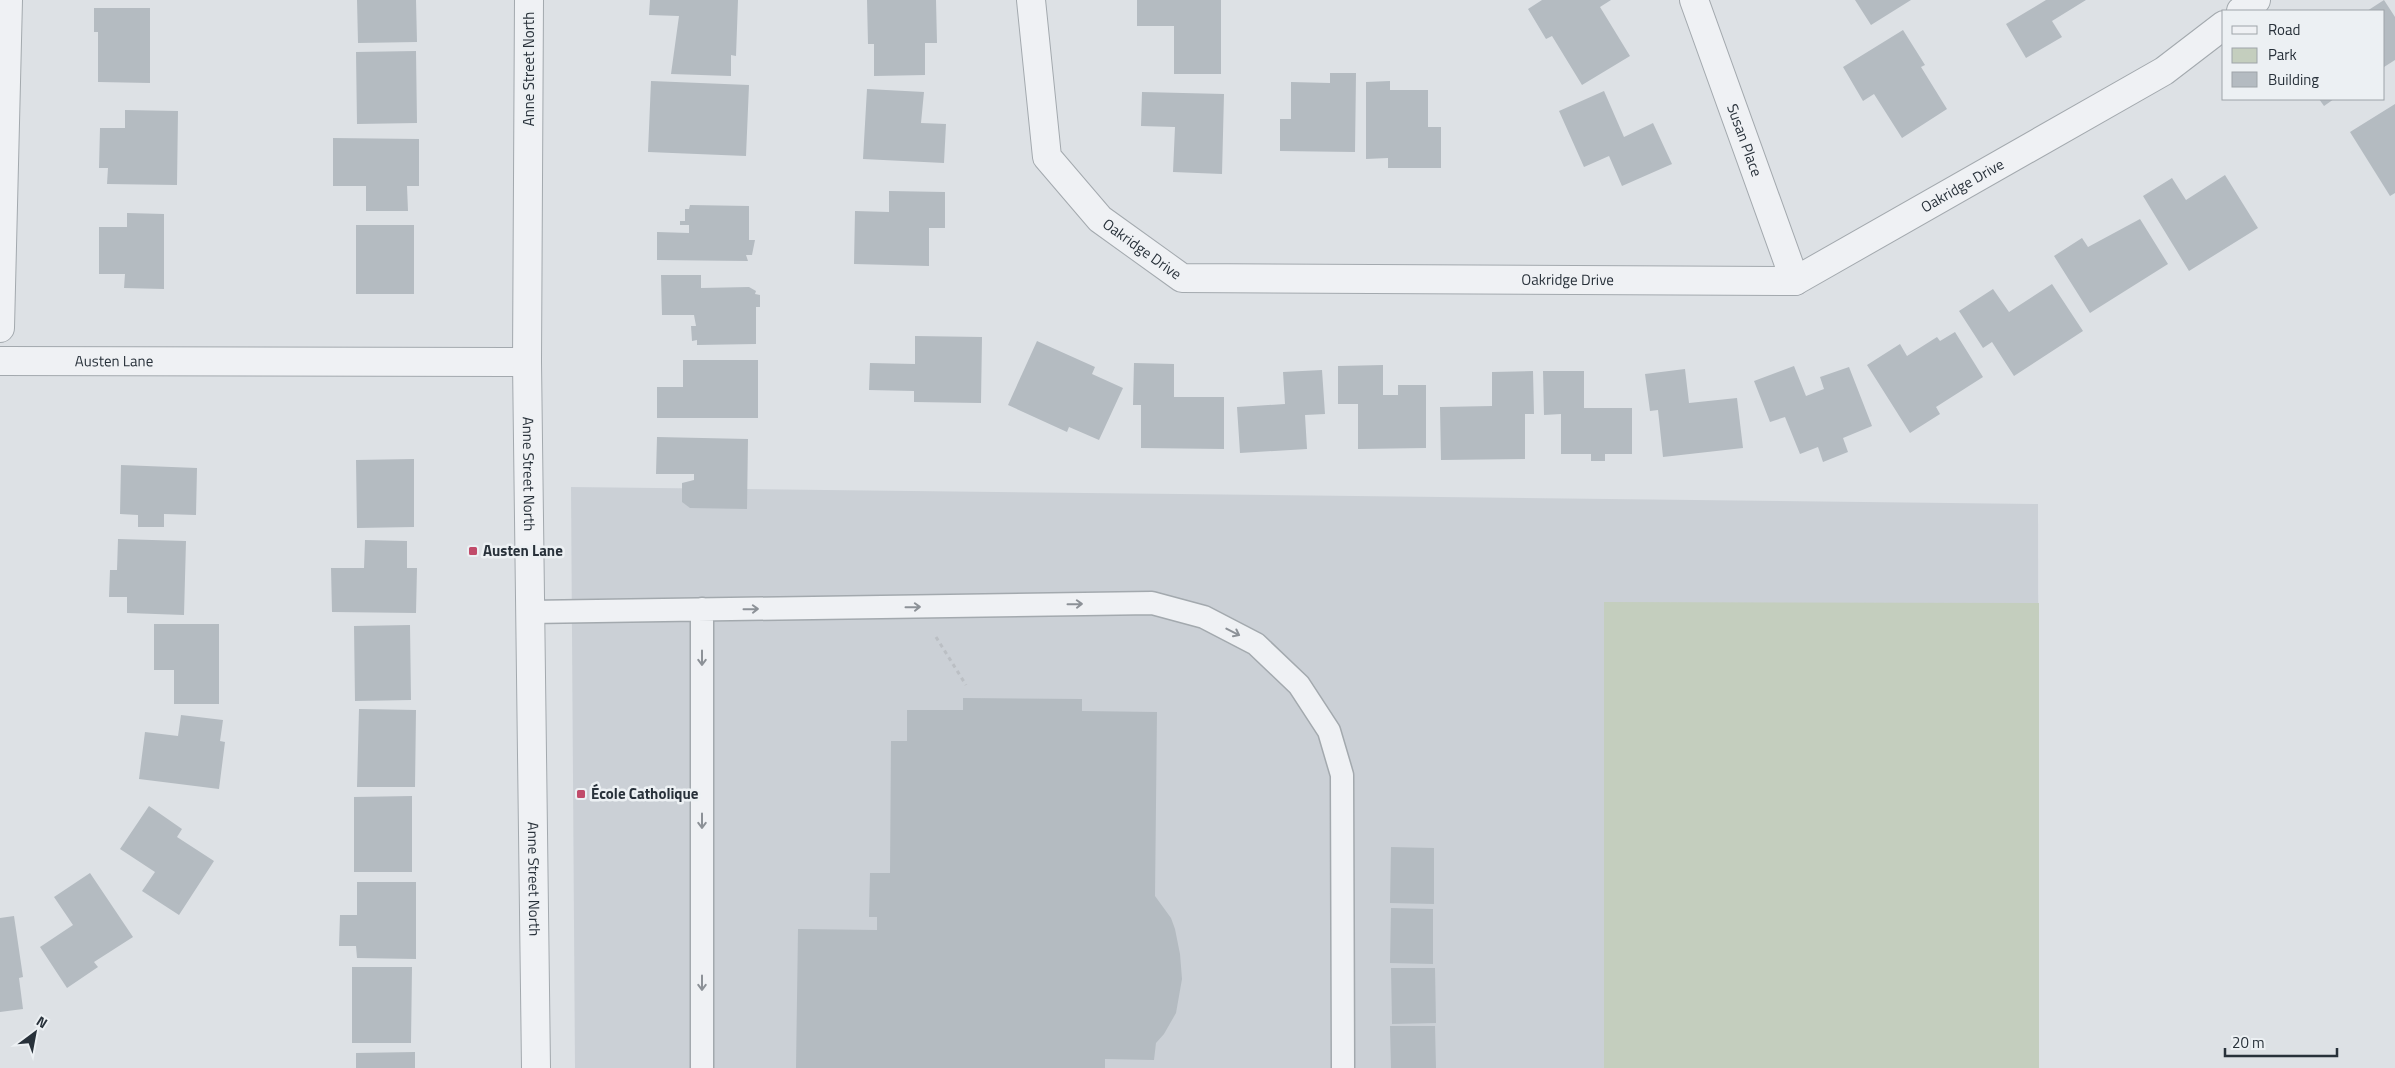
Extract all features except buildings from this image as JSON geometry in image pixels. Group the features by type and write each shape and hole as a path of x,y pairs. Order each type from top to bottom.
{"street":[{"path":"0,328 8,0"},
{"name":"Anne Street North","path":"529,0 527,362 536,1068"},
{"name":"Oakridge Drive","path":"1031,0 1047,157 1100,218 1182,278 1795,281 2164,71 2222,27"},
{"name":"Susan Place","path":"1694,0 1795,281"},
{"path":"2242,10 2256,0"},
{"name":"Austen Lane","path":"0,361 527,362"}],"lane":[{"path":"530,612 1152,603 1204,617 1256,644 1299,685 1329,731 1342,775 1342,1068"},
{"path":"702,609 702,1068"}],"path":[{"path":"919,607 966,685"}],"shaded area":[{"path":"571,487 2038,504 2039,1068 575,1068"}],"green space":[{"path":"1604,602 2039,603 2039,1068 1604,1068"}],"place":[{"name":"Austen Lane","path":"473,551"},
{"name":"École Catholique","path":"581,794"}]}
